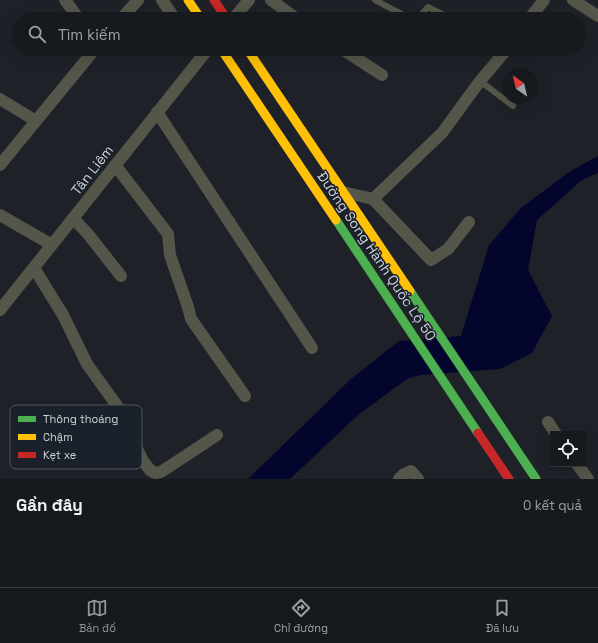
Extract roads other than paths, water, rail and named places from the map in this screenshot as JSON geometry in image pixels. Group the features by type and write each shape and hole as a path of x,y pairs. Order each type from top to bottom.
{"main road":[{"path":"188,0 196,12"},
{"path":"214,0 222,12"},
{"name":"Đường Song Hành Quốc Lộ 50","path":"226,56 510,479"},
{"name":"Đường Song Hành Quốc Lộ 50","path":"252,56 536,479"}],"street":[{"path":"65,0 74,12"},
{"path":"127,12 138,0"},
{"path":"162,0 170,12"},
{"path":"272,0 288,12"},
{"path":"535,12 544,0"},
{"path":"573,0 598,16"},
{"path":"238,12 245,2"},
{"path":"0,165 89,56"},
{"name":"Tân Liêm","path":"0,310 157,112 199,56"},
{"path":"353,56 382,75"},
{"path":"373,199 442,133 480,81 501,56"},
{"path":"0,99 36,121"},
{"path":"157,112 312,348"},
{"path":"115,165 168,234 170,255 191,319 245,396"},
{"path":"343,192 373,199 431,260 448,249 469,222"},
{"path":"0,215 52,245"},
{"path":"73,218 88,234 121,276"},
{"path":"34,268 63,315 87,364 117,405"},
{"path":"548,422 554,431"},
{"path":"142,457 150,470 155,473 162,472 217,436"},
{"path":"579,467 588,479"},
{"path":"399,479 404,474 411,471 418,479"}],"lane":[{"path":"375,0 398,12"},
{"path":"423,12 428,7 439,12"},
{"path":"480,81 513,106"}],"water":[{"path":"598,156 598,173 582,180 537,220 528,270 552,316 532,353 500,369 420,375 407,379 358,415 290,479 248,479 351,379 399,341 461,336 489,245 521,208 569,172"}]}
